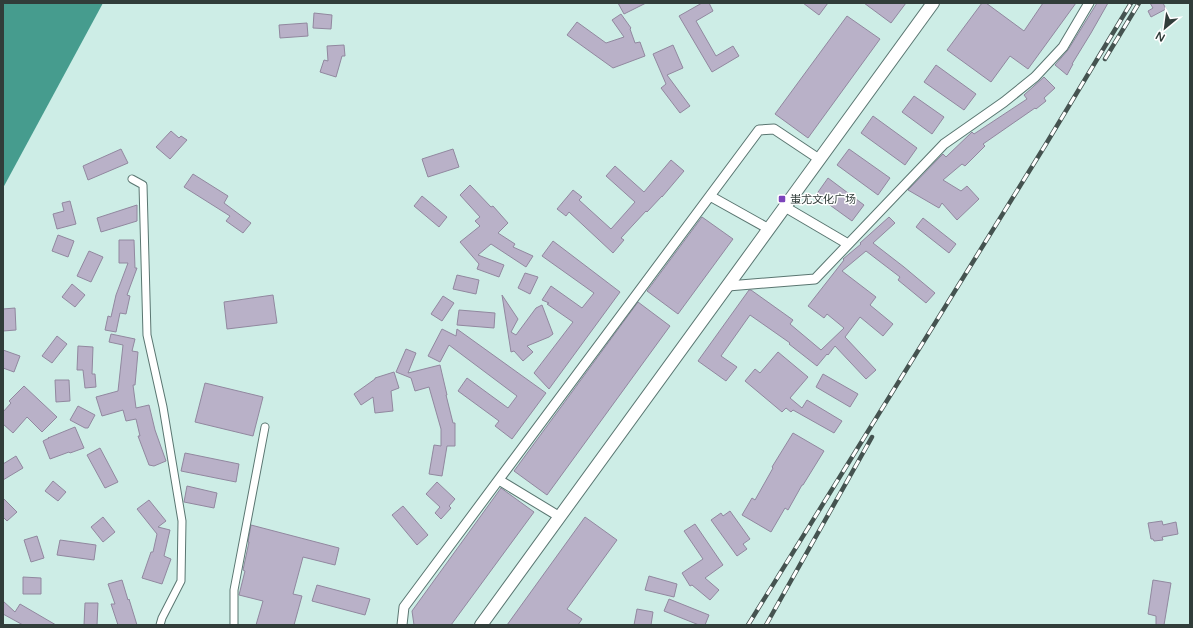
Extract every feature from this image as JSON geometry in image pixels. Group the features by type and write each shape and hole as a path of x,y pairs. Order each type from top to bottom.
{"main road":[{"path":"481,625 933,3"}],"street":[{"path":"728,286 815,278 944,144 1004,102 1035,77 1063,47 1089,3"},
{"path":"402,625 404,607 759,130 774,129 819,159"},
{"path":"132,178 143,185 147,335 163,407 182,521 181,581 162,618 160,625"},
{"path":"710,196 769,229"},
{"path":"785,207 848,244"},
{"path":"234,625 234,590 265,427"},
{"path":"499,480 560,517"}],"shaded area":[{"path":"3,3 103,3 3,188"}],"building":[{"path":"618,3 646,3 624,14"},
{"path":"702,3 709,3 713,11 696,21 716,56 733,46 739,56 712,72 679,16"},
{"path":"803,3 828,3 819,15"},
{"path":"864,3 906,3 891,23"},
{"path":"982,3 986,3 1024,31 1043,3 1076,3 1028,69 1010,56 991,82 947,50"},
{"path":"1097,3 1108,3 1067,75 1055,65 1068,50"},
{"path":"1150,3 1163,3 1166,9 1151,17 1148,11 1153,8"},
{"path":"314,13 332,15 331,29 313,28"},
{"path":"621,14 631,28 630,29 635,43 640,42 645,56 613,68 567,35 577,22 606,43 624,37 612,20"},
{"path":"847,16 880,39 808,138 775,114"},
{"path":"307,23 308,36 280,38 279,25"},
{"path":"344,45 345,56 342,56 336,77 320,72 324,60 328,61 327,46"},
{"path":"673,45 683,68 667,75 690,106 680,113 661,88 666,84 653,54"},
{"path":"936,65 976,94 964,110 924,82"},
{"path":"1044,77 1055,88 1044,98 1046,101 983,144 985,146 965,166 962,164 943,180 961,191 967,186 979,199 957,220 942,203 939,208 908,190 943,154 946,157 972,132 974,134 1027,99 1024,95"},
{"path":"914,96 944,117 932,134 902,112"},
{"path":"873,116 917,148 905,165 861,133"},
{"path":"171,131 179,138 181,136 187,140 170,159 156,147"},
{"path":"121,149 128,163 88,180 83,166"},
{"path":"453,149 459,167 428,177 422,159"},
{"path":"849,149 890,178 878,195 837,165"},
{"path":"671,160 684,171 662,197 647,212 646,211 621,238 624,240 613,253 569,212 566,216 557,209 573,190 582,197 579,200 611,229 635,202 606,176 615,166 644,192"},
{"path":"193,174 228,196 224,203 251,223 243,233 226,221 230,216 184,187"},
{"path":"828,178 864,205 852,221 816,195"},
{"path":"470,185 491,207 493,206 508,223 498,233 515,244 513,247 533,256 526,267 491,244 478,255 504,265 499,277 477,269 479,264 460,242 480,226 475,221 480,217 460,195"},
{"path":"422,196 447,217 439,227 414,206"},
{"path":"70,201 76,224 57,229 53,214 64,211 62,203"},
{"path":"137,205 137,221 101,232 97,218"},
{"path":"702,217 733,239 678,314 647,291"},
{"path":"889,217 895,223 873,243 935,293 926,303 898,280 900,277 866,251 842,271 876,297 870,305 893,324 883,336 860,317 845,337 876,370 866,379 835,346 817,366 789,344 790,343 750,315 721,356 737,367 726,381 698,361 749,290 793,320 790,324 821,350 844,328 827,314 824,318 808,306 844,260 843,259"},
{"path":"923,218 956,244 949,253 916,227"},
{"path":"58,235 74,241 68,257 52,251"},
{"path":"119,240 134,240 135,268 137,268 127,295 130,296 126,314 120,313 116,332 105,330 108,316 111,317 116,295 128,263 119,263"},
{"path":"553,241 620,292 549,389 534,373 573,322 547,304 549,303 542,300 551,286 582,308 594,293 542,256"},
{"path":"89,251 103,257 91,282 77,276"},
{"path":"525,273 538,277 530,294 518,288"},
{"path":"457,275 479,280 476,294 453,289"},
{"path":"72,284 85,295 75,307 62,297"},
{"path":"273,295 277,323 227,329 224,302"},
{"path":"502,295 518,319 511,332 516,335 536,308 542,305 553,334 527,346 533,352 523,361 514,351 511,352"},
{"path":"443,296 454,303 442,321 431,314"},
{"path":"638,302 670,326 547,495 514,471"},
{"path":"15,308 16,330 3,331 3,309"},
{"path":"459,310 495,313 494,328 457,325"},
{"path":"442,329 456,336 457,329 546,393 512,439 495,426 499,421 458,391 467,378 508,408 517,396 449,345 440,362 428,356"},
{"path":"111,334 135,339 132,351 138,352 135,385 133,385 136,408 149,405 155,430 166,461 154,466 149,465 138,436 140,436 136,419 126,421 123,410 102,416 96,397 118,391 123,345 109,342"},
{"path":"57,336 67,344 52,363 42,356"},
{"path":"78,346 93,347 92,374 95,374 96,387 85,388 83,370 77,370"},
{"path":"406,349 416,353 408,373 440,365 453,423 455,423 455,446 447,446 442,476 429,474 434,445 441,446 441,429 429,387 415,391 411,378 396,372"},
{"path":"3,350 20,356 14,372 3,368"},
{"path":"778,352 808,377 790,398 802,408 807,400 842,421 834,433 793,410 791,412 786,408 782,412 745,381 755,369 760,373"},
{"path":"394,372 399,388 391,391 393,411 375,413 373,397 361,405 354,394 375,378"},
{"path":"823,374 858,394 850,407 816,387"},
{"path":"55,380 69,380 70,401 56,402"},
{"path":"205,383 263,397 253,436 195,422"},
{"path":"24,386 57,417 42,432 27,417 13,433 3,424 3,412 11,403 9,401"},
{"path":"78,406 95,415 88,428 85,428 70,420"},
{"path":"75,427 84,448 50,459 43,441"},
{"path":"793,433 824,451 788,510 785,508 771,532 742,515 752,498 755,500 773,468 772,467"},
{"path":"100,448 118,482 105,488 87,455"},
{"path":"185,453 239,464 236,482 181,471"},
{"path":"16,456 23,468 3,480 3,464"},
{"path":"53,481 66,492 58,501 45,491"},
{"path":"437,482 455,499 449,506 451,508 441,519 435,513 440,507 426,494"},
{"path":"187,486 217,493 214,508 184,502"},
{"path":"501,488 534,512 451,625 414,625 412,611"},
{"path":"3,498 17,512 7,521 3,517"},
{"path":"149,500 166,521 158,527 170,530 164,556 171,559 162,584 142,578 151,552 153,552 157,534 137,509"},
{"path":"403,506 428,535 417,545 392,515"},
{"path":"730,511 750,539 743,544 747,549 737,556 711,520 721,513 723,516"},
{"path":"103,517 115,532 103,542 91,527"},
{"path":"585,517 617,540 567,609 582,619 578,625 507,625"},
{"path":"1162,521 1163,525 1176,522 1178,534 1162,537 1163,540 1154,541 1151,539 1148,523"},
{"path":"695,524 723,565 705,578 719,590 710,600 692,585 690,586 682,573 703,559 684,531"},
{"path":"251,525 339,548 335,565 303,557 293,594 302,596 294,625 256,625 263,601 239,595 245,571 243,570"},
{"path":"37,536 44,558 31,562 24,540"},
{"path":"60,540 96,545 94,560 57,555"},
{"path":"649,576 677,584 674,597 645,590"},
{"path":"23,577 41,578 41,594 23,594"},
{"path":"122,580 137,625 118,625 111,604 115,604 108,584"},
{"path":"1153,580 1171,583 1164,625 1156,625 1156,616 1148,614"},
{"path":"317,585 370,599 365,615 312,601"},
{"path":"669,599 709,615 705,625 699,625 664,611"},
{"path":"3,601 15,612 20,604 56,625 23,625 3,614"},
{"path":"85,603 98,603 97,625 84,625"},
{"path":"637,609 653,612 651,625 634,625"}],"railway":[{"path":"748,625 1046,144 1131,3"},
{"path":"1105,59 1139,3"},
{"path":"766,625 872,437"}],"place":[{"name":"蚩尤文化广场","path":"782,199"}]}
